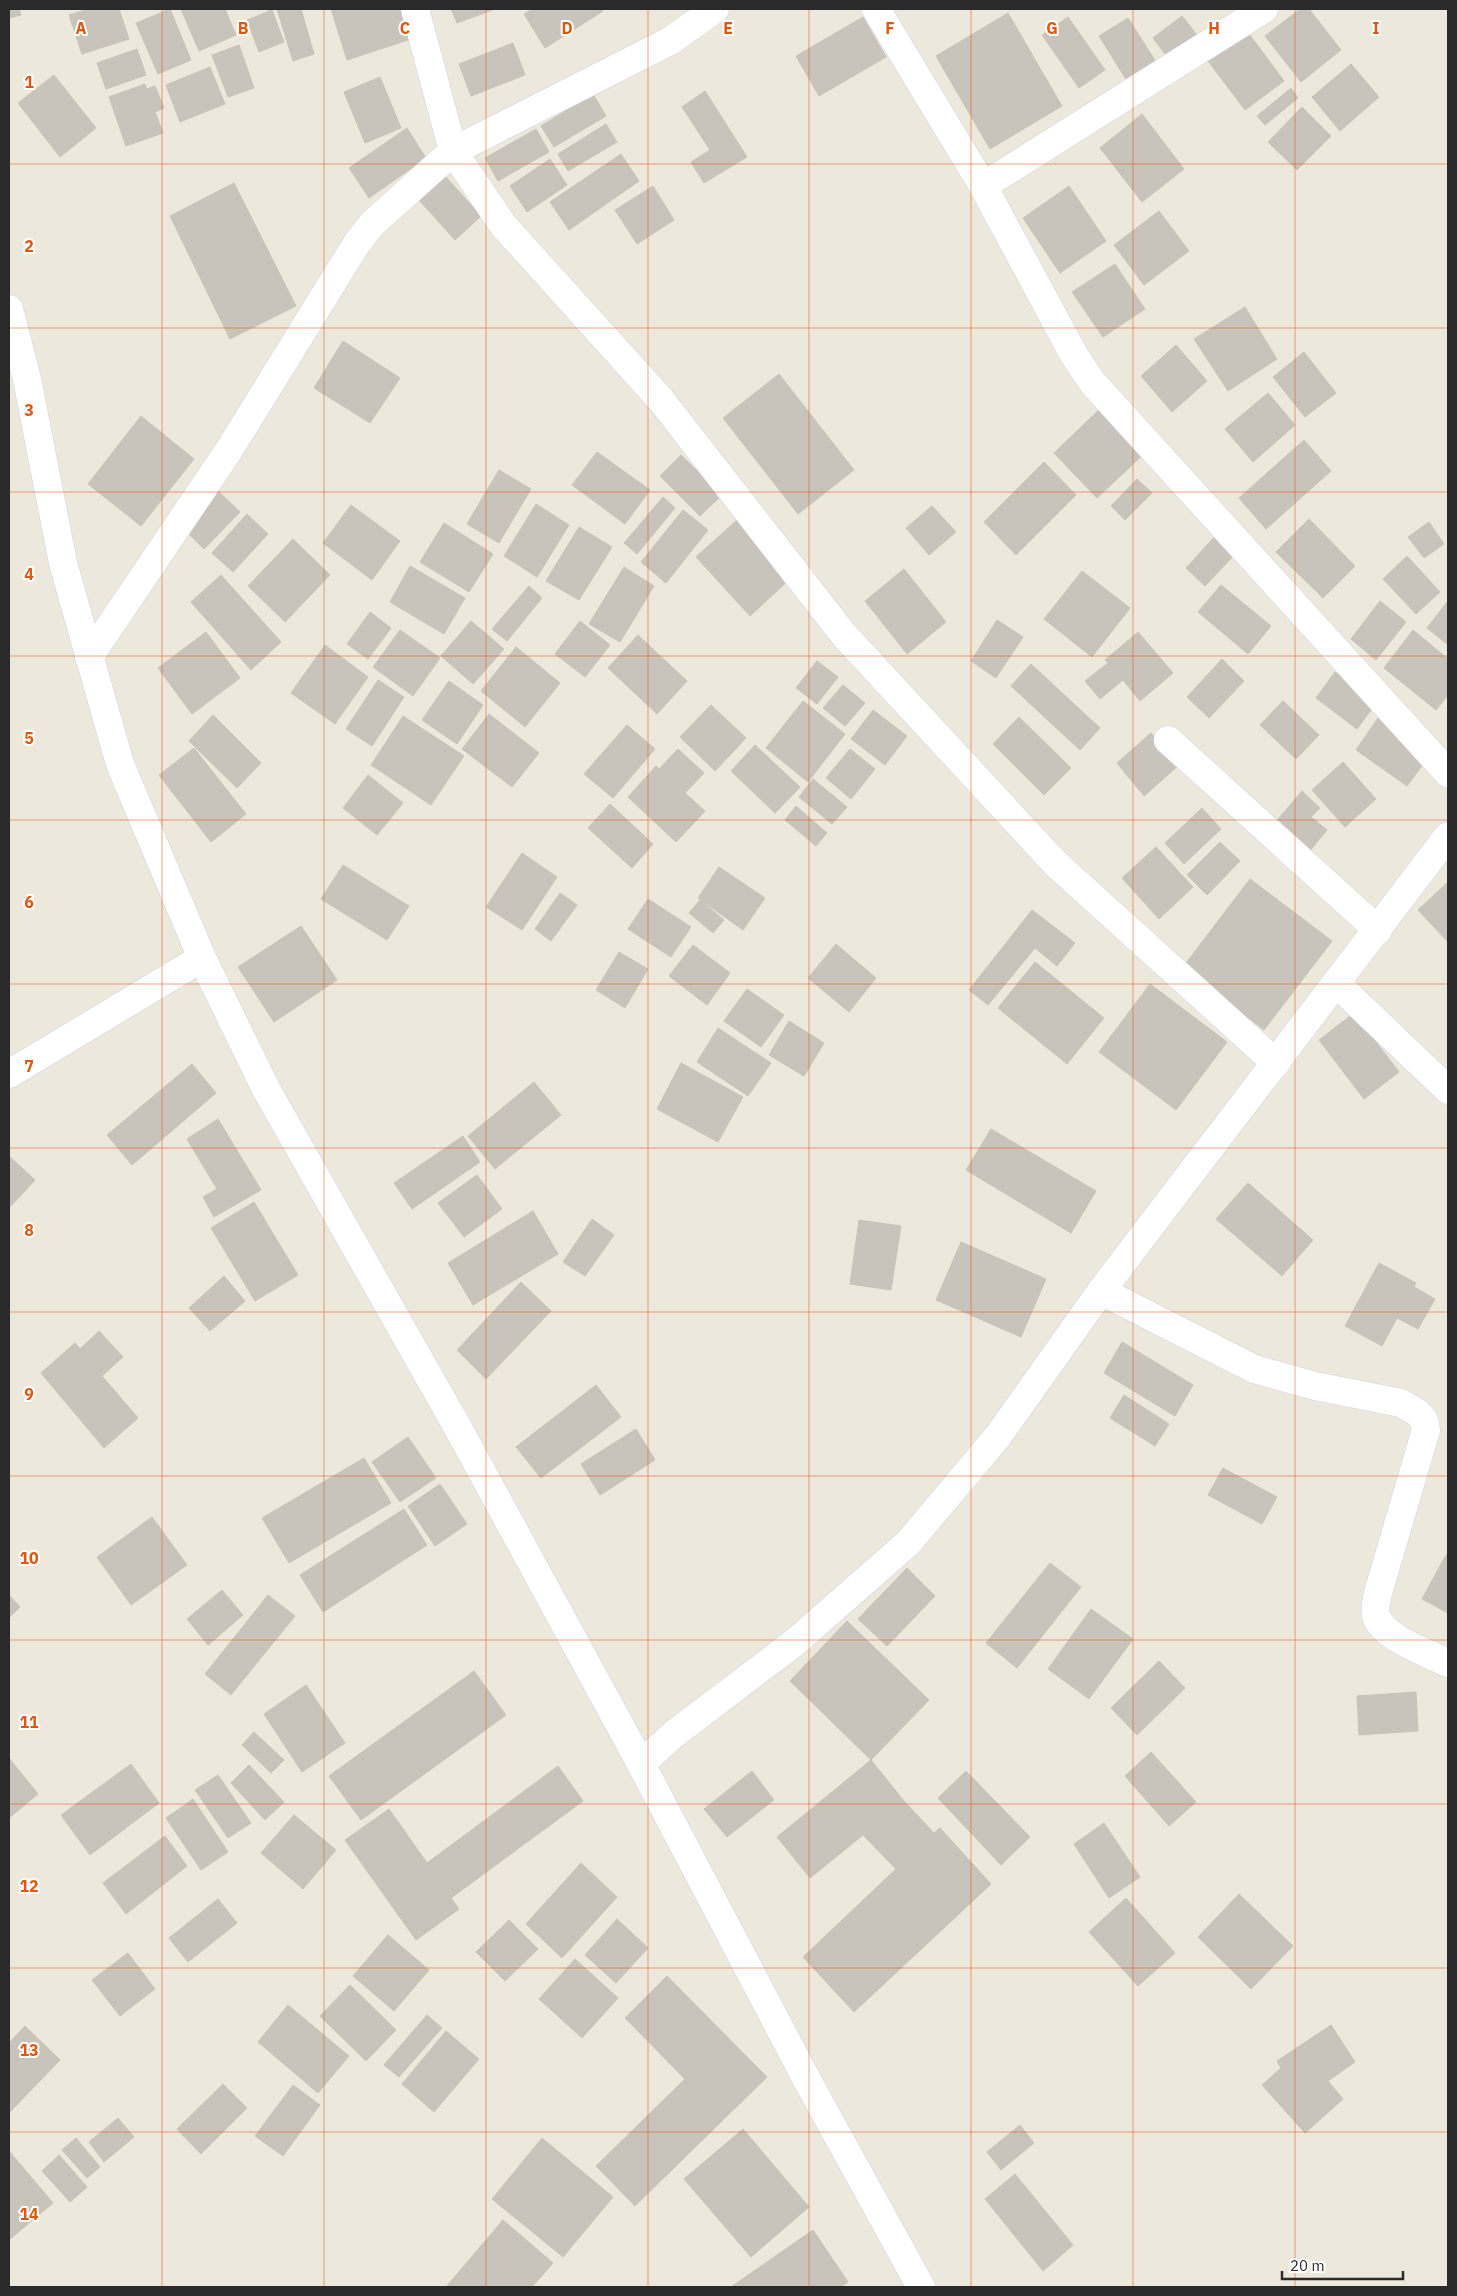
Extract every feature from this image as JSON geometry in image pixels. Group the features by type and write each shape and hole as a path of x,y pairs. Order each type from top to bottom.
{"street":[{"path":"415,9 453,151 503,225 661,400 844,635 1056,864 1276,1063"},
{"path":"89,657 229,450 357,243 372,224 453,151 670,41 715,9"},
{"path":"876,9 983,186 1074,355 1092,382 1448,773"},
{"path":"983,186 1264,9"},
{"path":"9,309 26,379 63,563 120,764 202,958 266,1089 458,1428 641,1764 807,2080 921,2287"},
{"path":"1168,740 1378,930"},
{"path":"641,1764 674,1734 794,1643 908,1543 998,1436 1101,1291 1448,836"},
{"path":"9,1074 202,958"},
{"path":"1337,984 1448,1090"},
{"path":"1101,1291 1254,1369 1315,1386 1401,1403 1418,1413 1424,1420 1426,1430 1378,1592 1375,1614 1382,1628 1397,1638 1448,1663"}],"building":[{"path":"9,9 19,9 21,15 9,18"},
{"path":"89,9 119,9 129,39 82,54 69,15"},
{"path":"170,9 191,60 158,74 136,23"},
{"path":"181,9 225,9 236,35 199,51"},
{"path":"277,9 301,9 314,54 293,61"},
{"path":"331,9 401,9 411,39 347,60"},
{"path":"451,9 495,9 457,23"},
{"path":"533,9 601,9 603,11 545,48 524,14"},
{"path":"1300,9 1309,9 1341,50 1301,82 1265,36"},
{"path":"272,10 284,42 259,52 247,20"},
{"path":"1008,13 1062,106 990,149 936,56"},
{"path":"1182,16 1201,40 1172,63 1153,38"},
{"path":"863,17 886,57 819,96 796,56"},
{"path":"1068,17 1105,70 1079,88 1042,35"},
{"path":"1128,18 1158,65 1129,84 1099,36"},
{"path":"1244,27 1284,81 1245,110 1205,57"},
{"path":"513,43 525,75 471,96 459,64"},
{"path":"239,45 254,88 228,97 212,55"},
{"path":"137,49 146,75 106,89 97,63"},
{"path":"1351,64 1379,97 1340,131 1312,97"},
{"path":"210,67 225,104 180,122 166,85"},
{"path":"54,75 96,128 60,157 18,103"},
{"path":"380,77 401,128 365,143 344,92"},
{"path":"145,84 147,89 155,86 164,108 155,112 163,133 126,146 109,97"},
{"path":"1291,88 1298,98 1265,125 1257,116"},
{"path":"705,91 747,157 704,183 691,162 710,150 682,107"},
{"path":"593,94 606,116 554,147 541,126"},
{"path":"1302,107 1331,136 1297,170 1268,142"},
{"path":"1142,114 1184,169 1142,202 1100,148"},
{"path":"606,124 617,142 568,171 558,154"},
{"path":"407,128 426,158 369,198 349,168"},
{"path":"536,129 549,152 498,181 485,158"},
{"path":"621,154 639,181 569,230 550,202"},
{"path":"550,159 567,185 527,212 510,186"},
{"path":"445,176 481,216 455,240 419,200"},
{"path":"234,183 296,306 230,339 170,216"},
{"path":"653,186 674,220 637,244 615,210"},
{"path":"1069,186 1106,241 1060,273 1023,218"},
{"path":"1159,211 1189,251 1144,285 1114,245"},
{"path":"1115,264 1145,309 1103,337 1072,292"},
{"path":"1245,307 1277,359 1228,391 1194,339"},
{"path":"343,341 400,378 370,423 314,388"},
{"path":"1176,345 1207,381 1172,412 1141,376"},
{"path":"1304,352 1336,393 1305,417 1273,377"},
{"path":"779,374 854,470 798,514 723,418"},
{"path":"1268,393 1295,425 1253,462 1225,429"},
{"path":"1104,405 1148,450 1097,498 1054,453"},
{"path":"141,416 194,459 141,526 88,484"},
{"path":"1304,440 1331,471 1266,529 1239,498"},
{"path":"597,452 650,490 625,524 572,485"},
{"path":"681,455 722,495 700,516 660,476"},
{"path":"1044,462 1076,495 1016,555 984,522"},
{"path":"499,470 531,489 499,543 467,524"},
{"path":"1137,479 1152,493 1125,520 1111,506"},
{"path":"217,490 240,512 204,549 182,527"},
{"path":"663,497 675,508 637,554 624,543"},
{"path":"536,504 569,525 537,577 504,556"},
{"path":"351,505 400,541 372,580 323,543"},
{"path":"932,506 956,532 929,555 906,528"},
{"path":"683,510 708,530 666,583 641,562"},
{"path":"247,514 268,534 233,572 212,553"},
{"path":"1309,519 1355,566 1323,598 1276,552"},
{"path":"737,520 791,578 750,616 696,557"},
{"path":"1429,522 1444,544 1424,558 1408,537"},
{"path":"444,523 493,554 469,592 420,562"},
{"path":"579,527 612,547 579,600 546,581"},
{"path":"1219,532 1238,551 1205,586 1186,568"},
{"path":"293,539 330,575 285,622 248,586"},
{"path":"1407,556 1440,592 1416,614 1383,579"},
{"path":"410,566 465,598 444,634 390,602"},
{"path":"624,567 654,586 620,642 589,624"},
{"path":"904,569 946,622 907,654 865,601"},
{"path":"1082,571 1130,608 1092,657 1044,619"},
{"path":"221,575 281,642 251,670 191,602"},
{"path":"1221,585 1271,626 1248,654 1198,612"},
{"path":"529,586 542,598 507,641 492,629"},
{"path":"1380,601 1406,622 1376,660 1351,639"},
{"path":"1448,601 1448,645 1427,628"},
{"path":"370,612 391,628 368,659 347,644"},
{"path":"997,620 1023,637 996,678 971,661"},
{"path":"471,621 504,649 473,684 441,656"},
{"path":"580,621 610,645 585,677 555,654"},
{"path":"400,630 440,658 413,696 373,667"},
{"path":"1413,630 1448,659 1448,695 1436,710 1384,668"},
{"path":"206,632 240,678 192,714 158,668"},
{"path":"1138,632 1173,673 1140,701 1123,680 1100,699 1085,681 1108,663 1105,660"},
{"path":"638,635 687,681 657,714 608,668"},
{"path":"325,645 368,677 335,724 291,693"},
{"path":"516,647 560,683 525,727 481,691"},
{"path":"1222,659 1244,681 1209,718 1187,697"},
{"path":"817,661 838,677 817,704 796,688"},
{"path":"1031,664 1100,728 1080,750 1011,686"},
{"path":"1335,672 1377,702 1357,729 1316,698"},
{"path":"378,680 404,697 372,746 346,729"},
{"path":"449,681 483,705 457,744 422,720"},
{"path":"843,685 865,703 845,726 823,708"},
{"path":"803,701 845,734 808,782 766,748"},
{"path":"1283,701 1319,735 1296,759 1260,725"},
{"path":"711,705 746,738 715,771 680,737"},
{"path":"873,710 907,736 885,765 851,739"},
{"path":"489,714 539,753 512,787 462,749"},
{"path":"213,715 261,763 237,788 189,741"},
{"path":"403,716 464,756 431,805 371,765"},
{"path":"1019,717 1071,768 1044,795 993,744"},
{"path":"1378,718 1430,755 1407,786 1356,750"},
{"path":"627,725 655,749 613,798 584,774"},
{"path":"1151,733 1178,766 1144,796 1117,763"},
{"path":"755,745 800,787 775,813 731,771"},
{"path":"194,748 246,814 211,842 159,775"},
{"path":"678,749 704,773 685,793 705,811 676,842 628,797 656,766 659,769"},
{"path":"850,749 875,769 851,799 826,778"},
{"path":"1343,762 1376,799 1345,827 1312,790"},
{"path":"368,775 403,803 377,835 343,808"},
{"path":"813,779 847,807 832,824 799,797"},
{"path":"1302,791 1320,808 1311,817 1327,830 1308,853 1273,825"},
{"path":"610,804 653,844 632,868 588,828"},
{"path":"796,806 827,833 816,846 785,820"},
{"path":"1202,808 1221,829 1184,864 1165,843"},
{"path":"1220,842 1240,861 1207,895 1187,875"},
{"path":"1156,847 1193,887 1159,919 1122,878"},
{"path":"522,853 557,877 522,930 486,907"},
{"path":"343,865 409,906 387,940 321,899"},
{"path":"719,867 765,898 743,930 698,898"},
{"path":"1250,879 1332,941 1264,1030 1183,967"},
{"path":"1448,882 1448,942 1418,910"},
{"path":"560,893 577,905 551,941 535,929"},
{"path":"648,899 691,927 671,957 628,929"},
{"path":"700,900 724,920 713,933 689,913"},
{"path":"1032,910 1075,943 1057,966 1035,948 988,1005 969,990"},
{"path":"301,926 337,980 274,1022 238,967"},
{"path":"836,944 876,978 849,1012 808,978"},
{"path":"693,945 730,973 707,1005 669,976"},
{"path":"619,952 648,969 625,1008 596,990"},
{"path":"1035,962 1104,1018 1067,1064 998,1008"},
{"path":"1150,984 1227,1042 1176,1110 1099,1052"},
{"path":"747,989 784,1015 761,1047 724,1021"},
{"path":"1354,1013 1399,1072 1364,1099 1319,1040"},
{"path":"789,1021 824,1043 804,1076 769,1055"},
{"path":"718,1028 771,1063 748,1096 697,1062"},
{"path":"681,1063 743,1097 718,1142 657,1109"},
{"path":"192,1064 216,1093 132,1165 107,1135"},
{"path":"534,1082 561,1115 495,1169 468,1136"},
{"path":"218,1119 261,1190 214,1217 203,1197 217,1189 187,1139"},
{"path":"991,1129 1096,1191 1071,1233 966,1170"},
{"path":"463,1136 480,1162 412,1209 394,1183"},
{"path":"9,1156 35,1180 9,1208"},
{"path":"477,1175 502,1209 464,1237 438,1203"},
{"path":"1248,1183 1313,1240 1282,1276 1216,1219"},
{"path":"254,1202 298,1275 255,1301 211,1228"},
{"path":"533,1211 558,1254 473,1305 448,1263"},
{"path":"592,1219 614,1235 585,1276 563,1262"},
{"path":"859,1220 901,1226 891,1290 850,1284"},
{"path":"961,1242 1046,1279 1021,1337 936,1300"},
{"path":"1379,1263 1416,1283 1414,1287 1435,1299 1418,1329 1397,1318 1382,1346 1345,1326"},
{"path":"224,1276 245,1301 210,1331 189,1308"},
{"path":"521,1282 551,1311 486,1379 457,1350"},
{"path":"99,1331 123,1357 102,1376 138,1418 104,1448 41,1373 75,1343 80,1349"},
{"path":"1122,1342 1193,1385 1175,1416 1104,1373"},
{"path":"596,1385 621,1417 541,1478 516,1447"},
{"path":"1124,1395 1169,1424 1155,1446 1110,1418"},
{"path":"636,1429 655,1460 600,1495 581,1464"},
{"path":"408,1437 436,1478 400,1502 372,1462"},
{"path":"364,1458 391,1503 289,1563 262,1518"},
{"path":"1223,1468 1277,1497 1262,1524 1208,1495"},
{"path":"440,1484 467,1524 435,1546 408,1506"},
{"path":"404,1509 427,1545 323,1612 300,1575"},
{"path":"152,1517 187,1565 131,1605 97,1557"},
{"path":"1446,1555 1448,1556 1448,1613 1422,1599"},
{"path":"1050,1563 1081,1587 1017,1668 986,1643"},
{"path":"907,1568 935,1596 887,1646 858,1619"},
{"path":"222,1590 243,1615 208,1645 187,1619"},
{"path":"9,1595 20,1607 9,1618"},
{"path":"268,1595 295,1616 231,1695 205,1674"},
{"path":"1091,1609 1133,1639 1089,1699 1048,1669"},
{"path":"847,1621 929,1700 871,1760 790,1681"},
{"path":"1159,1661 1185,1688 1137,1735 1111,1708"},
{"path":"474,1671 506,1715 361,1820 329,1776"},
{"path":"306,1685 345,1743 302,1772 264,1714"},
{"path":"1416,1692 1418,1731 1359,1735 1357,1696"},
{"path":"254,1732 284,1760 271,1773 242,1745"},
{"path":"1151,1752 1196,1802 1169,1826 1125,1776"},
{"path":"9,1758 38,1794 9,1818"},
{"path":"871,1760 904,1801 934,1833 940,1828 991,1884 854,2012 803,1957 896,1869 863,1835 810,1878 777,1837"},
{"path":"131,1764 159,1803 90,1855 61,1815"},
{"path":"249,1765 284,1802 265,1820 231,1783"},
{"path":"558,1766 583,1801 451,1898 459,1909 416,1940 345,1840 389,1809 427,1863"},
{"path":"752,1771 774,1800 727,1837 704,1809"},
{"path":"966,1771 1030,1837 1001,1865 938,1798"},
{"path":"218,1775 251,1823 228,1838 195,1790"},
{"path":"193,1799 228,1852 201,1870 166,1818"},
{"path":"294,1815 336,1850 303,1889 261,1853"},
{"path":"1104,1823 1140,1877 1109,1898 1074,1844"},
{"path":"165,1836 187,1866 126,1914 103,1883"},
{"path":"581,1863 617,1897 562,1958 526,1924"},
{"path":"1239,1894 1293,1946 1251,1989 1198,1937"},
{"path":"1126,1898 1175,1953 1138,1986 1089,1932"},
{"path":"218,1899 237,1923 188,1962 169,1938"},
{"path":"617,1919 648,1948 616,1983 585,1955"},
{"path":"509,1920 538,1949 505,1981 476,1952"},
{"path":"388,1935 429,1970 394,2011 353,1976"},
{"path":"128,1953 155,1989 120,2016 92,1980"},
{"path":"575,1959 618,1998 582,2038 539,1999"},
{"path":"667,1976 767,2077 635,2206 596,2166 685,2079 625,2018"},
{"path":"350,1985 396,2030 366,2061 320,2016"},
{"path":"288,2005 349,2056 318,2093 258,2042"},
{"path":"427,2015 442,2028 399,2077 384,2065"},
{"path":"1331,2025 1355,2062 1328,2081 1343,2099 1305,2133 1262,2085 1281,2068 1277,2061"},
{"path":"25,2026 60,2060 9,2113 9,2043"},
{"path":"446,2031 479,2059 434,2112 402,2084"},
{"path":"223,2084 247,2108 201,2154 177,2129"},
{"path":"293,2085 320,2105 283,2156 255,2136"},
{"path":"118,2118 134,2137 104,2162 89,2142"},
{"path":"1020,2125 1034,2143 1001,2170 987,2152"},
{"path":"743,2129 809,2207 751,2257 684,2179"},
{"path":"76,2138 100,2167 87,2178 62,2150"},
{"path":"542,2138 613,2197 563,2257 492,2199"},
{"path":"9,2151 53,2203 9,2240"},
{"path":"59,2155 87,2187 70,2202 42,2171"},
{"path":"1015,2174 1073,2245 1043,2271 985,2199"},
{"path":"503,2220 553,2263 532,2287 446,2287"},
{"path":"813,2230 848,2282 840,2287 731,2287"}]}
